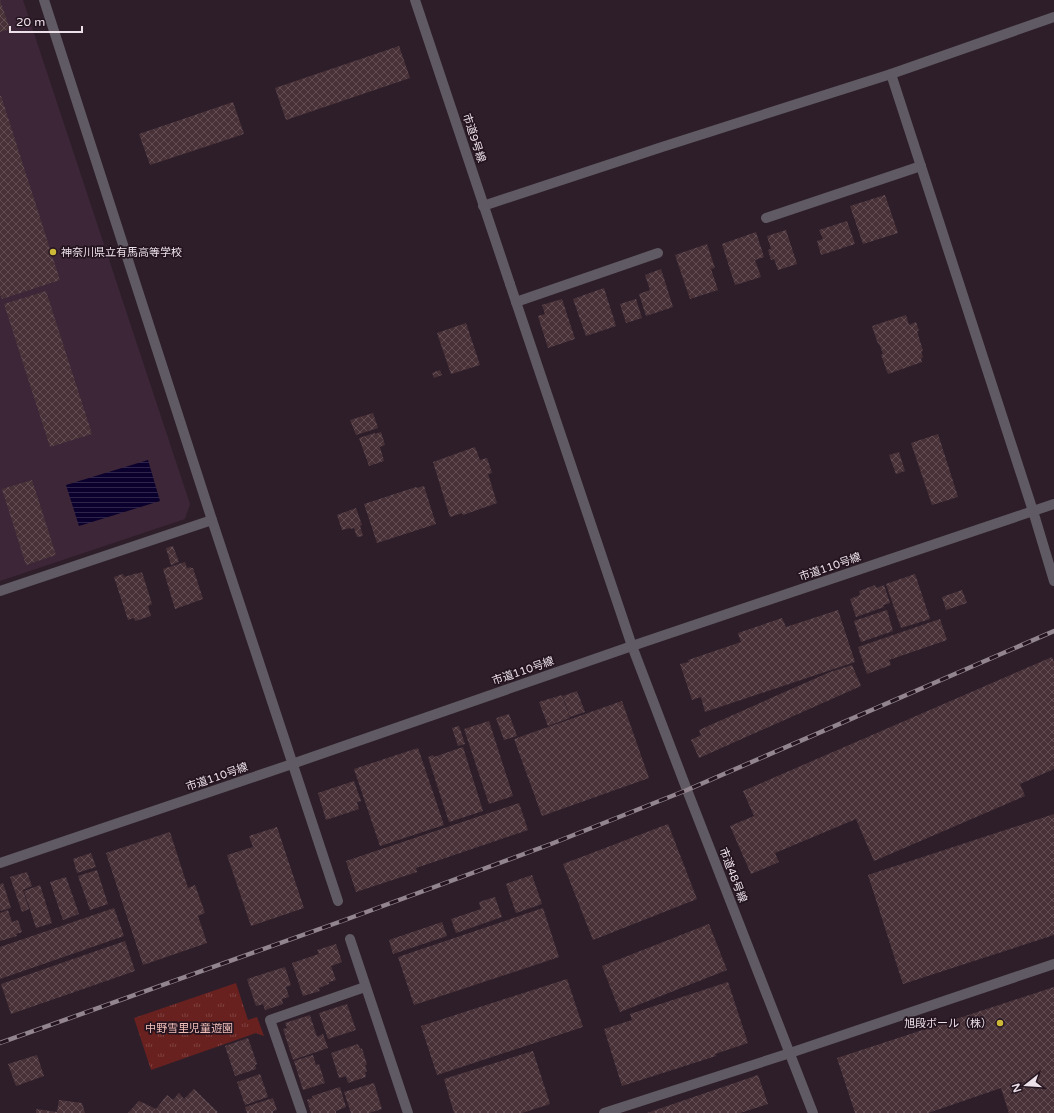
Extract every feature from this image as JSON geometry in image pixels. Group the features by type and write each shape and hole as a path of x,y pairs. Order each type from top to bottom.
{"street":[{"path":"44,0 212,520 338,901"},
{"name":"市道9号線","path":"416,0 516,302"},
{"path":"483,206 662,146 890,74 1054,17"},
{"path":"890,74 1033,511 1054,581"},
{"path":"766,218 921,166"},
{"path":"516,302 658,253"},
{"name":"市道48号線","path":"516,302 632,646 686,790 813,1113"},
{"name":"市道110号線","path":"0,863 632,646 1054,504"},
{"path":"0,591 212,520"},
{"path":"350,940 408,1113"},
{"path":"604,1113 790,1053 1054,964"},
{"path":"302,1113 270,1020 366,987"}],"shaded area":[{"name":"神奈川県立有馬高等学校","path":"0,0 23,0 190,504 185,519 0,581"},
{"path":"148,460 160,501 79,526 66,485"}],"green space":[{"name":"中野雪里児童遊園","path":"236,983 248,1020 257,1017 264,1036 256,1033 151,1070 134,1018"}],"building":[{"path":"0,0 10,29 0,32"},
{"path":"399,46 410,78 286,120 275,88"},
{"path":"0,96 60,280 2,299 0,294"},
{"path":"233,102 244,134 150,165 139,134"},
{"path":"885,195 898,233 863,244 850,206"},
{"path":"847,221 855,244 821,255 817,241 823,239 819,230"},
{"path":"786,230 797,264 778,270 774,259 771,260 768,250 771,249 767,236"},
{"path":"756,232 764,257 755,260 761,277 735,285 722,244"},
{"path":"707,244 715,268 711,269 718,290 690,299 675,255"},
{"path":"661,269 673,307 646,316 639,294 650,290 645,275"},
{"path":"604,288 616,326 586,336 573,299"},
{"path":"46,291 92,434 50,447 4,304"},
{"path":"562,299 575,339 548,348 538,316 545,314 542,305"},
{"path":"636,299 642,318 626,323 620,304"},
{"path":"906,315 909,325 916,322 923,351 921,352 923,357 921,358 922,362 888,374 881,355 883,354 872,326"},
{"path":"466,323 480,365 451,374 437,333"},
{"path":"440,370 442,375 434,378 432,373"},
{"path":"373,413 378,428 356,435 350,420"},
{"path":"381,432 385,445 380,447 384,461 369,466 359,438"},
{"path":"938,434 958,497 932,505 911,443"},
{"path":"475,447 480,460 487,458 492,473 488,474 497,503 463,515 462,513 450,517 433,462"},
{"path":"899,452 905,471 896,474 889,455"},
{"path":"32,480 56,555 26,565 2,489"},
{"path":"424,486 436,524 377,543 364,504 416,487"},
{"path":"356,508 362,525 360,526 363,536 357,537 354,528 342,530 337,515"},
{"path":"173,546 179,562 171,565 166,548"},
{"path":"185,562 187,568 193,568 203,599 175,609 163,569"},
{"path":"142,572 152,604 148,606 151,616 135,621 134,618 128,620 114,577 123,574 124,577"},
{"path":"915,574 930,619 901,628 886,584"},
{"path":"875,585 876,588 884,585 890,603 883,605 884,607 856,617 850,599 860,595 859,591"},
{"path":"962,590 967,603 946,610 942,597"},
{"path":"838,610 855,662 705,712 701,697 692,700 680,664 741,642 738,633 782,618 786,627"},
{"path":"887,610 893,631 861,642 854,621"},
{"path":"940,619 947,640 889,660 891,665 867,674 858,647"},
{"path":"1052,657 1054,662 1054,769 1020,784 1025,796 874,861 856,819 775,853 779,862 751,874 730,826 754,816 743,791"},
{"path":"852,665 861,686 699,758 691,740 701,735 699,730 830,672"},
{"path":"577,691 585,712 570,717 563,696"},
{"path":"562,695 570,718 548,726 539,702"},
{"path":"622,701 649,778 542,816 514,739"},
{"path":"509,714 517,736 504,740 496,718"},
{"path":"489,721 513,796 489,804 464,729"},
{"path":"459,726 465,744 458,746 452,728"},
{"path":"463,747 483,811 449,822 428,757 433,755 434,757"},
{"path":"418,748 444,825 380,846 354,769"},
{"path":"354,781 361,801 357,802 359,809 326,820 318,793"},
{"path":"519,803 528,830 416,868 417,872 356,892 346,861"},
{"path":"1054,814 1054,935 903,984 868,875"},
{"path":"668,824 697,899 593,940 563,864"},
{"path":"277,827 304,908 251,926 227,855 253,847 249,836"},
{"path":"170,832 188,888 195,885 205,913 198,916 207,943 143,965 106,853"},
{"path":"91,853 96,867 77,873 73,859"},
{"path":"97,870 108,904 90,910 78,876"},
{"path":"27,872 32,886 23,890 29,909 22,912 10,877"},
{"path":"532,875 542,904 516,913 506,884"},
{"path":"66,877 79,914 63,920 50,882"},
{"path":"3,883 11,908 0,911 0,884"},
{"path":"40,885 52,923 36,928 24,891"},
{"path":"495,897 502,917 456,933 451,919 481,909 479,902"},
{"path":"114,908 124,936 0,979 0,947"},
{"path":"543,908 559,957 414,1005 398,957"},
{"path":"8,910 12,922 18,920 22,932 16,934 17,936 0,941 0,913"},
{"path":"442,922 447,936 393,954 389,940"},
{"path":"709,924 727,970 620,1012 602,966"},
{"path":"125,941 135,971 11,1014 1,984"},
{"path":"336,944 342,962 331,966 336,980 319,988 320,991 303,996 292,963 319,954 317,950"},
{"path":"285,967 291,985 286,987 289,997 282,999 283,1004 265,1010 263,1004 256,1006 247,979"},
{"path":"567,979 583,1027 437,1075 421,1026"},
{"path":"728,982 748,1043 715,1054 716,1056 622,1086 604,1029 632,1020 630,1014"},
{"name":"旭段ボール（株）","path":"1054,987 1054,1113 1009,1113 1001,1088 928,1113 855,1113 837,1058"},
{"path":"347,1004 356,1030 328,1039 319,1013"},
{"path":"310,1015 317,1037 323,1034 328,1048 293,1060 283,1029 287,1028 285,1023"},
{"path":"248,1038 257,1064 255,1065 256,1069 235,1076 225,1046"},
{"path":"358,1044 360,1049 362,1048 367,1065 365,1065 367,1072 365,1072 366,1077 348,1083 346,1076 339,1078 331,1053"},
{"path":"533,1051 550,1104 522,1113 454,1113 444,1079"},
{"path":"37,1055 44,1076 16,1086 8,1064"},
{"path":"313,1055 316,1065 319,1064 325,1083 303,1090 294,1061"},
{"path":"260,1074 268,1097 245,1105 237,1082"},
{"path":"758,1075 768,1104 740,1113 647,1113"},
{"path":"374,1083 382,1109 369,1113 351,1113 344,1092"},
{"path":"340,1087 346,1107 336,1111 336,1113 311,1113 307,1100 313,1098 312,1096"},
{"path":"194,1089 218,1112 217,1113 128,1113 139,1101 156,1109 167,1095 173,1100 179,1093 184,1099"},
{"path":"273,1098 277,1110 273,1111 273,1113 247,1113 245,1107"},
{"path":"59,1100 82,1103 85,1113 36,1113 36,1109 57,1112"}],"railway":[{"path":"0,1043 342,921 551,844 687,790 1054,631"}],"place":[{"name":"神奈川県立有馬高等学校","path":"53,252"},
{"name":"旭段ボール（株）","path":"1000,1023"}]}
